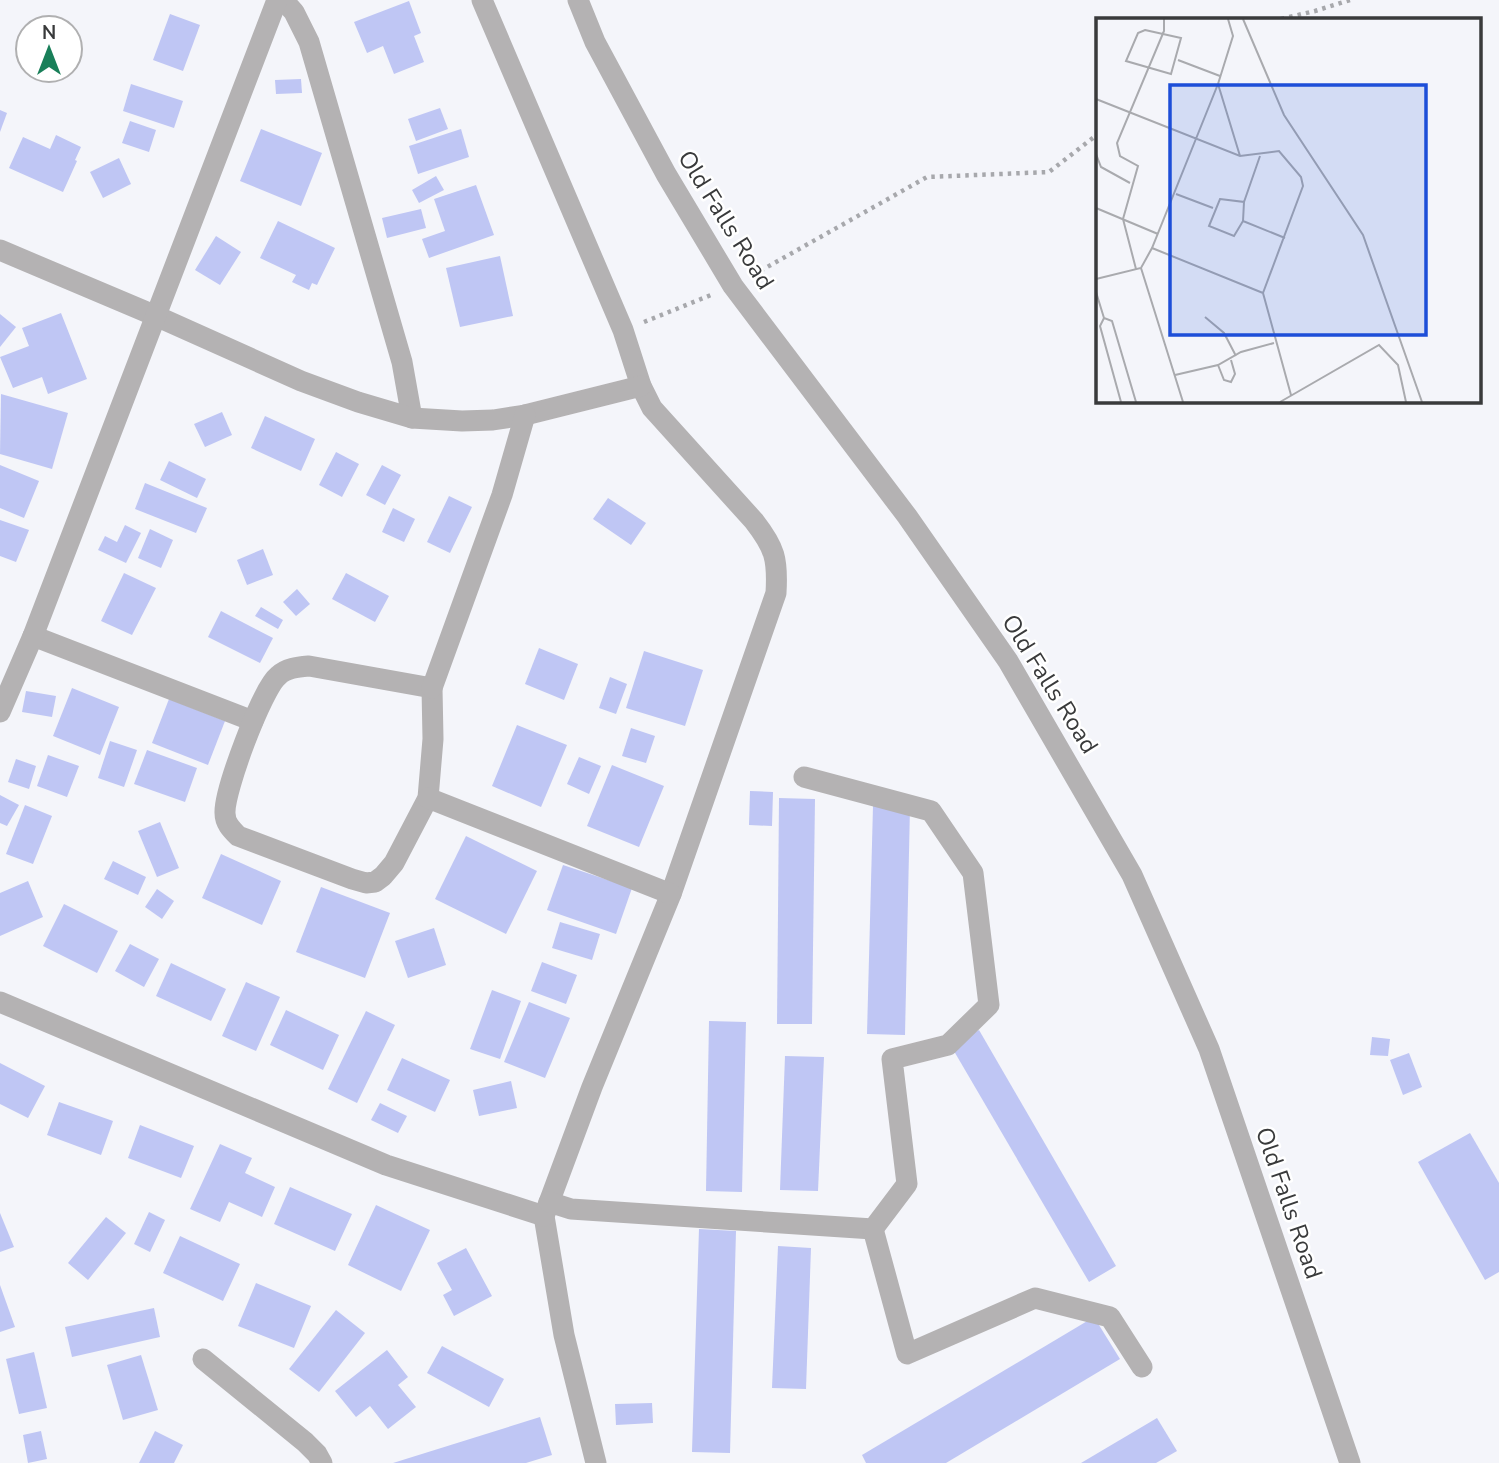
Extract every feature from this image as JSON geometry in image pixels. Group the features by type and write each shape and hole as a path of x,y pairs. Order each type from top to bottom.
{"street":[{"path":"0,712 33,636 277,0"},
{"path":"283,0 298,20 309,42 402,362 412,418"},
{"path":"482,0 623,330 641,386 652,408 754,521 767,538 775,557 777,571 776,593 671,894 592,1087 547,1209 564,1335 596,1463"},
{"name":"Old Falls Road","path":"578,0 595,42 666,174 733,286 907,516 1008,661 1132,875 1209,1049 1350,1463"},
{"path":"0,250 301,381 412,418 493,420 525,415 641,386"},
{"path":"432,688 309,666 291,668 278,675 253,721 227,795 225,814 228,825 237,836 366,883 375,882 394,863 428,798 433,739 432,688 502,495 525,415"},
{"path":"33,636 253,721"},
{"path":"804,777 930,810 974,873 989,1005 947,1045 892,1059 907,1184 873,1229"},
{"path":"428,798 671,894"},
{"path":"0,1002 386,1165 547,1209 873,1229"},
{"path":"873,1229 907,1354 1035,1298 1110,1317 1142,1367"},
{"path":"203,1359 305,1442 322,1463"}],"path":[{"path":"1285,18 1350,0"},
{"path":"623,330 733,286 927,177 1049,172 1096,136"}],"building":[{"path":"409,1 421,33 414,36 424,62 394,74 383,46 367,53 354,22"},
{"path":"170,14 200,25 183,71 153,60"},
{"path":"301,79 302,93 276,94 275,80"},
{"path":"131,84 183,101 174,128 123,111"},
{"path":"440,108 448,129 416,141 408,119"},
{"path":"0,110 7,113 0,132"},
{"path":"130,121 156,130 149,152 122,143"},
{"path":"261,129 322,153 301,206 240,181"},
{"path":"461,129 469,157 418,174 409,146"},
{"path":"56,135 81,147 63,192 9,168 23,137 50,149"},
{"path":"119,158 131,184 103,198 90,172"},
{"path":"436,176 444,190 419,203 412,190"},
{"path":"476,185 494,235 429,258 422,239 445,231 434,199"},
{"path":"421,209 426,228 387,238 382,218"},
{"path":"278,221 335,248 317,285 312,283 309,290 292,282 296,275 260,258"},
{"path":"216,236 241,252 220,285 195,270"},
{"path":"500,256 513,316 460,327 446,268"},
{"path":"61,313 87,379 48,394 42,377 13,388 0,357 29,346 22,328"},
{"path":"0,314 16,327 0,347"},
{"path":"1,394 68,413 52,469 0,454"},
{"path":"222,412 232,435 205,447 194,424"},
{"path":"265,416 315,439 301,471 251,448"},
{"path":"336,452 359,464 342,497 319,485"},
{"path":"169,461 206,479 197,498 160,480"},
{"path":"0,465 39,481 24,518 0,508"},
{"path":"382,465 401,475 385,505 366,495"},
{"path":"145,483 207,508 196,533 135,509"},
{"path":"449,496 472,507 450,553 427,542"},
{"path":"608,498 646,523 631,545 593,519"},
{"path":"393,508 415,519 404,542 382,532"},
{"path":"0,520 29,530 16,562 0,556"},
{"path":"125,525 141,533 126,563 98,550 105,536 117,542"},
{"path":"150,529 173,540 161,568 138,558"},
{"path":"263,549 273,575 247,585 237,560"},
{"path":"124,573 156,588 132,635 101,621"},
{"path":"346,573 389,596 375,622 332,599"},
{"path":"297,589 310,604 296,616 283,602"},
{"path":"261,607 283,620 278,629 255,616"},
{"path":"221,611 273,638 260,663 208,637"},
{"path":"539,648 578,664 564,700 525,684"},
{"path":"644,651 703,670 685,726 626,708"},
{"path":"610,677 627,684 616,714 599,708"},
{"path":"72,688 119,707 100,755 53,736"},
{"path":"26,691 56,696 52,717 22,712"},
{"path":"169,699 225,721 208,765 152,743"},
{"path":"517,725 567,745 541,807 492,786"},
{"path":"631,728 655,736 646,763 622,756"},
{"path":"110,741 137,750 124,787 98,778"},
{"path":"147,750 197,768 185,802 134,784"},
{"path":"48,755 79,766 67,797 37,786"},
{"path":"579,757 601,766 589,794 567,784"},
{"path":"16,759 36,766 29,789 8,782"},
{"path":"612,765 664,786 639,847 587,826"},
{"path":"750,791 773,792 772,826 749,825"},
{"path":"0,795 19,805 7,826 0,823"},
{"path":"779,798 815,799 812,1024 777,1024"},
{"path":"25,805 52,816 33,864 6,854"},
{"path":"873,806 910,807 905,1035 867,1034"},
{"path":"160,822 179,868 157,877 138,831"},
{"path":"466,836 537,871 506,934 435,899"},
{"path":"221,854 281,881 262,925 202,898"},
{"path":"113,861 146,877 138,895 104,879"},
{"path":"563,865 632,888 616,934 547,910"},
{"path":"28,881 43,917 0,936 0,893"},
{"path":"321,887 390,913 365,978 296,952"},
{"path":"157,889 174,901 162,919 145,907"},
{"path":"64,904 118,931 97,973 43,946"},
{"path":"560,922 600,934 592,960 552,948"},
{"path":"434,928 446,965 408,978 395,941"},
{"path":"130,944 159,959 144,987 115,971"},
{"path":"542,962 577,975 566,1004 531,991"},
{"path":"171,963 226,989 211,1021 156,996"},
{"path":"246,982 280,997 256,1051 222,1036"},
{"path":"492,990 521,1001 500,1059 470,1049"},
{"path":"529,1002 570,1018 545,1078 504,1062"},
{"path":"286,1010 339,1035 323,1070 270,1045"},
{"path":"366,1011 395,1025 357,1103 328,1089"},
{"path":"709,1021 746,1022 742,1192 706,1191"},
{"path":"979,1030 1116,1266 1089,1282 951,1046"},
{"path":"1372,1037 1390,1039 1388,1056 1370,1055"},
{"path":"1409,1053 1422,1087 1403,1095 1390,1060"},
{"path":"785,1056 824,1057 818,1191 780,1190"},
{"path":"402,1058 450,1080 435,1112 387,1090"},
{"path":"0,1063 45,1086 28,1118 0,1104"},
{"path":"511,1081 517,1108 479,1116 473,1090"},
{"path":"59,1102 113,1121 101,1155 47,1135"},
{"path":"380,1103 407,1116 398,1133 371,1120"},
{"path":"140,1125 194,1146 181,1178 128,1158"},
{"path":"1470,1133 1499,1183 1499,1272 1485,1280 1418,1162"},
{"path":"220,1144 252,1158 245,1173 275,1187 262,1217 229,1202 220,1222 190,1209"},
{"path":"290,1187 352,1214 335,1251 274,1224"},
{"path":"376,1205 430,1230 401,1291 348,1265"},
{"path":"149,1212 165,1220 150,1252 134,1244"},
{"path":"0,1213 14,1247 0,1252"},
{"path":"106,1217 126,1233 88,1280 68,1263"},
{"path":"699,1229 736,1231 730,1453 692,1452"},
{"path":"180,1236 240,1264 223,1301 163,1273"},
{"path":"778,1246 811,1248 806,1389 772,1388"},
{"path":"466,1248 492,1296 454,1316 443,1295 452,1290 437,1263"},
{"path":"256,1283 311,1306 294,1348 238,1326"},
{"path":"0,1285 15,1327 0,1332"},
{"path":"154,1308 160,1337 72,1357 65,1327"},
{"path":"336,1310 365,1333 319,1392 289,1369"},
{"path":"1094,1317 1120,1359 946,1463 866,1463 862,1455"},
{"path":"442,1346 504,1379 489,1407 427,1373"},
{"path":"387,1350 408,1377 398,1385 416,1407 388,1429 370,1406 356,1417 335,1391"},
{"path":"34,1352 47,1408 19,1414 6,1359"},
{"path":"141,1355 158,1410 123,1420 107,1365"},
{"path":"652,1403 653,1423 616,1425 615,1404"},
{"path":"540,1417 552,1455 526,1463 393,1463"},
{"path":"1157,1418 1177,1451 1156,1463 1081,1463"},
{"path":"41,1431 47,1459 28,1463 23,1435"},
{"path":"155,1431 183,1445 174,1463 139,1463"}]}
